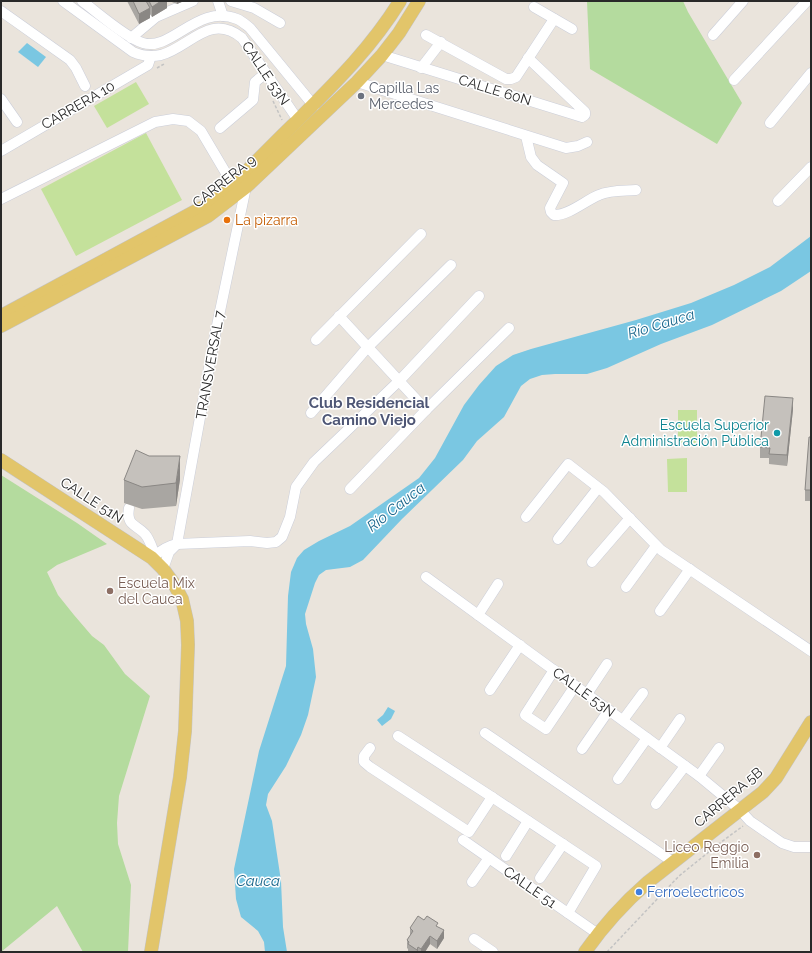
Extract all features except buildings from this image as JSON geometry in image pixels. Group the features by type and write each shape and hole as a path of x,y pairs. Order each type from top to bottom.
{"main road":[{"name":"CARRERA 9","path":"1,316 240,186 298,120 314,106 356,62 375,38 400,1"},
{"name":"CARRERA 9","path":"1,326 208,216 357,82 382,55 399,33 419,1"},
{"name":"CALLE 51N","path":"1,460 153,556 174,584 182,599 187,621 188,645 185,731 180,777 150,952"},
{"name":"CARRERA 5B","path":"585,952 598,934 633,895 763,792 776,778 810,725"}],"street":[{"name":"CALLE 53N","path":"63,1 133,52 143,56 151,56 169,52 203,32 213,28 224,28 234,31 242,38 298,120"},
{"name":"CALLE 53N","path":"82,1 131,38 143,44 161,42 199,21 212,17 223,16 237,19 250,28 314,106"},
{"path":"131,38 156,17 193,1"},
{"path":"218,1 223,16"},
{"path":"231,1 254,8 280,23"},
{"path":"713,35 743,1"},
{"path":"734,80 807,1"},
{"path":"534,7 572,29"},
{"path":"1,11 70,60 85,86"},
{"path":"426,35 506,79 511,79 516,77 554,19"},
{"path":"421,68 441,42"},
{"name":"CALLE 60N","path":"382,55 582,117 584,112 528,58"},
{"name":"CARRERA 10","path":"1,151 148,65 151,56"},
{"path":"770,123 811,72"},
{"path":"220,128 253,100 255,82 266,73"},
{"path":"357,82 566,148 578,146 587,142"},
{"path":"1,99 17,122"},
{"path":"1,199 155,122 173,119 188,121 201,131 240,186"},
{"path":"526,136 531,157 538,166 563,183 550,208 554,215 562,214 600,194 636,190"},
{"path":"778,201 811,167"},
{"name":"TRANSVERSAL 7","path":"177,544 215,335 240,186"},
{"path":"316,340 421,234"},
{"path":"311,412 367,348 451,265"},
{"path":"129,508 128,514 131,524 144,533 149,540 153,556 169,546 177,544 250,541 267,543 276,542 282,537 290,517 296,487 314,462 400,380 479,296"},
{"path":"339,316 367,348 400,380 426,410"},
{"path":"350,488 508,328"},
{"path":"526,517 568,464 598,488 630,518 656,546 811,651"},
{"path":"558,539 598,488"},
{"path":"592,562 630,518"},
{"path":"163,569 169,552 177,544"},
{"path":"626,587 656,546"},
{"path":"660,612 690,569"},
{"name":"CALLE 53N","path":"426,577 699,776 740,810 750,821 782,843 794,846 811,847"},
{"path":"478,615 498,584"},
{"path":"490,690 520,645"},
{"path":"587,694 607,664"},
{"path":"554,670 525,715 546,729 575,686"},
{"path":"623,720 644,692"},
{"path":"582,749 609,710"},
{"path":"660,748 680,719"},
{"path":"485,733 674,862"},
{"path":"398,736 492,796 596,866 568,913"},
{"path":"618,779 647,738"},
{"path":"370,748 364,756 364,762 469,832 492,796"},
{"path":"699,776 719,748"},
{"path":"656,804 684,766"},
{"path":"506,856 528,821"},
{"name":"CALLE 51","path":"463,840 598,934"},
{"path":"540,878 563,844"},
{"path":"472,882 489,858"},
{"path":"474,940 493,952"}],"path":[{"path":"154,70 168,62"},
{"path":"270,96 282,119 282,126"},
{"path":"607,952 679,876 750,821"}],"green space":[{"path":"587,1 683,1 742,103 717,144 590,69"},
{"path":"136,82 149,104 107,128 94,106"},
{"path":"146,133 182,200 76,256 41,189"},
{"path":"678,410 697,410 697,443 678,443"},
{"path":"687,458 687,492 668,492 667,459"},
{"path":"1,475 77,523 107,544 57,565 47,572 58,595 74,615 92,636 104,645 125,674 150,696 119,796 117,823 118,844 131,885 128,952 83,952 57,906 1,952"}],"water":[{"path":"27,43 46,57 38,67 18,52"},
{"name":"Cauca","path":"811,236 811,271 781,291 712,325 661,344 607,368 587,374 542,375 530,379 521,386 504,417 477,441 463,460 402,519 363,560 350,567 326,570 319,575 305,614 306,624 313,649 316,677 308,715 301,735 286,766 268,794 266,805 272,821 281,881 283,927 287,952 265,952 264,942 258,931 241,917 236,899 234,869 259,751 286,666 288,596 291,572 297,558 304,550 350,526 419,478 435,458 464,405 479,385 496,366 513,355 691,303 734,285 770,267"},
{"path":"388,707 395,711 391,719 382,726 377,720 383,715"}],"place":[{"name":"Capilla Las Mercedes","path":"361,96"},
{"name":"La pizarra","path":"227,220"},
{"name":"Escuela Superior Administración Pública","path":"777,433"},
{"name":"Escuela Mix del Cauca","path":"110,591"},
{"name":"Liceo Reggio Emilia","path":"757,855"},
{"name":"Ferroelectricos","path":"639,892"}],"district":[{"name":"Club Residencial Camino Viejo","path":"369,412"}],"water label":[{"name":"Río Cauca","path":"661,324"},
{"name":"Río Cauca","path":"396,507"}]}
